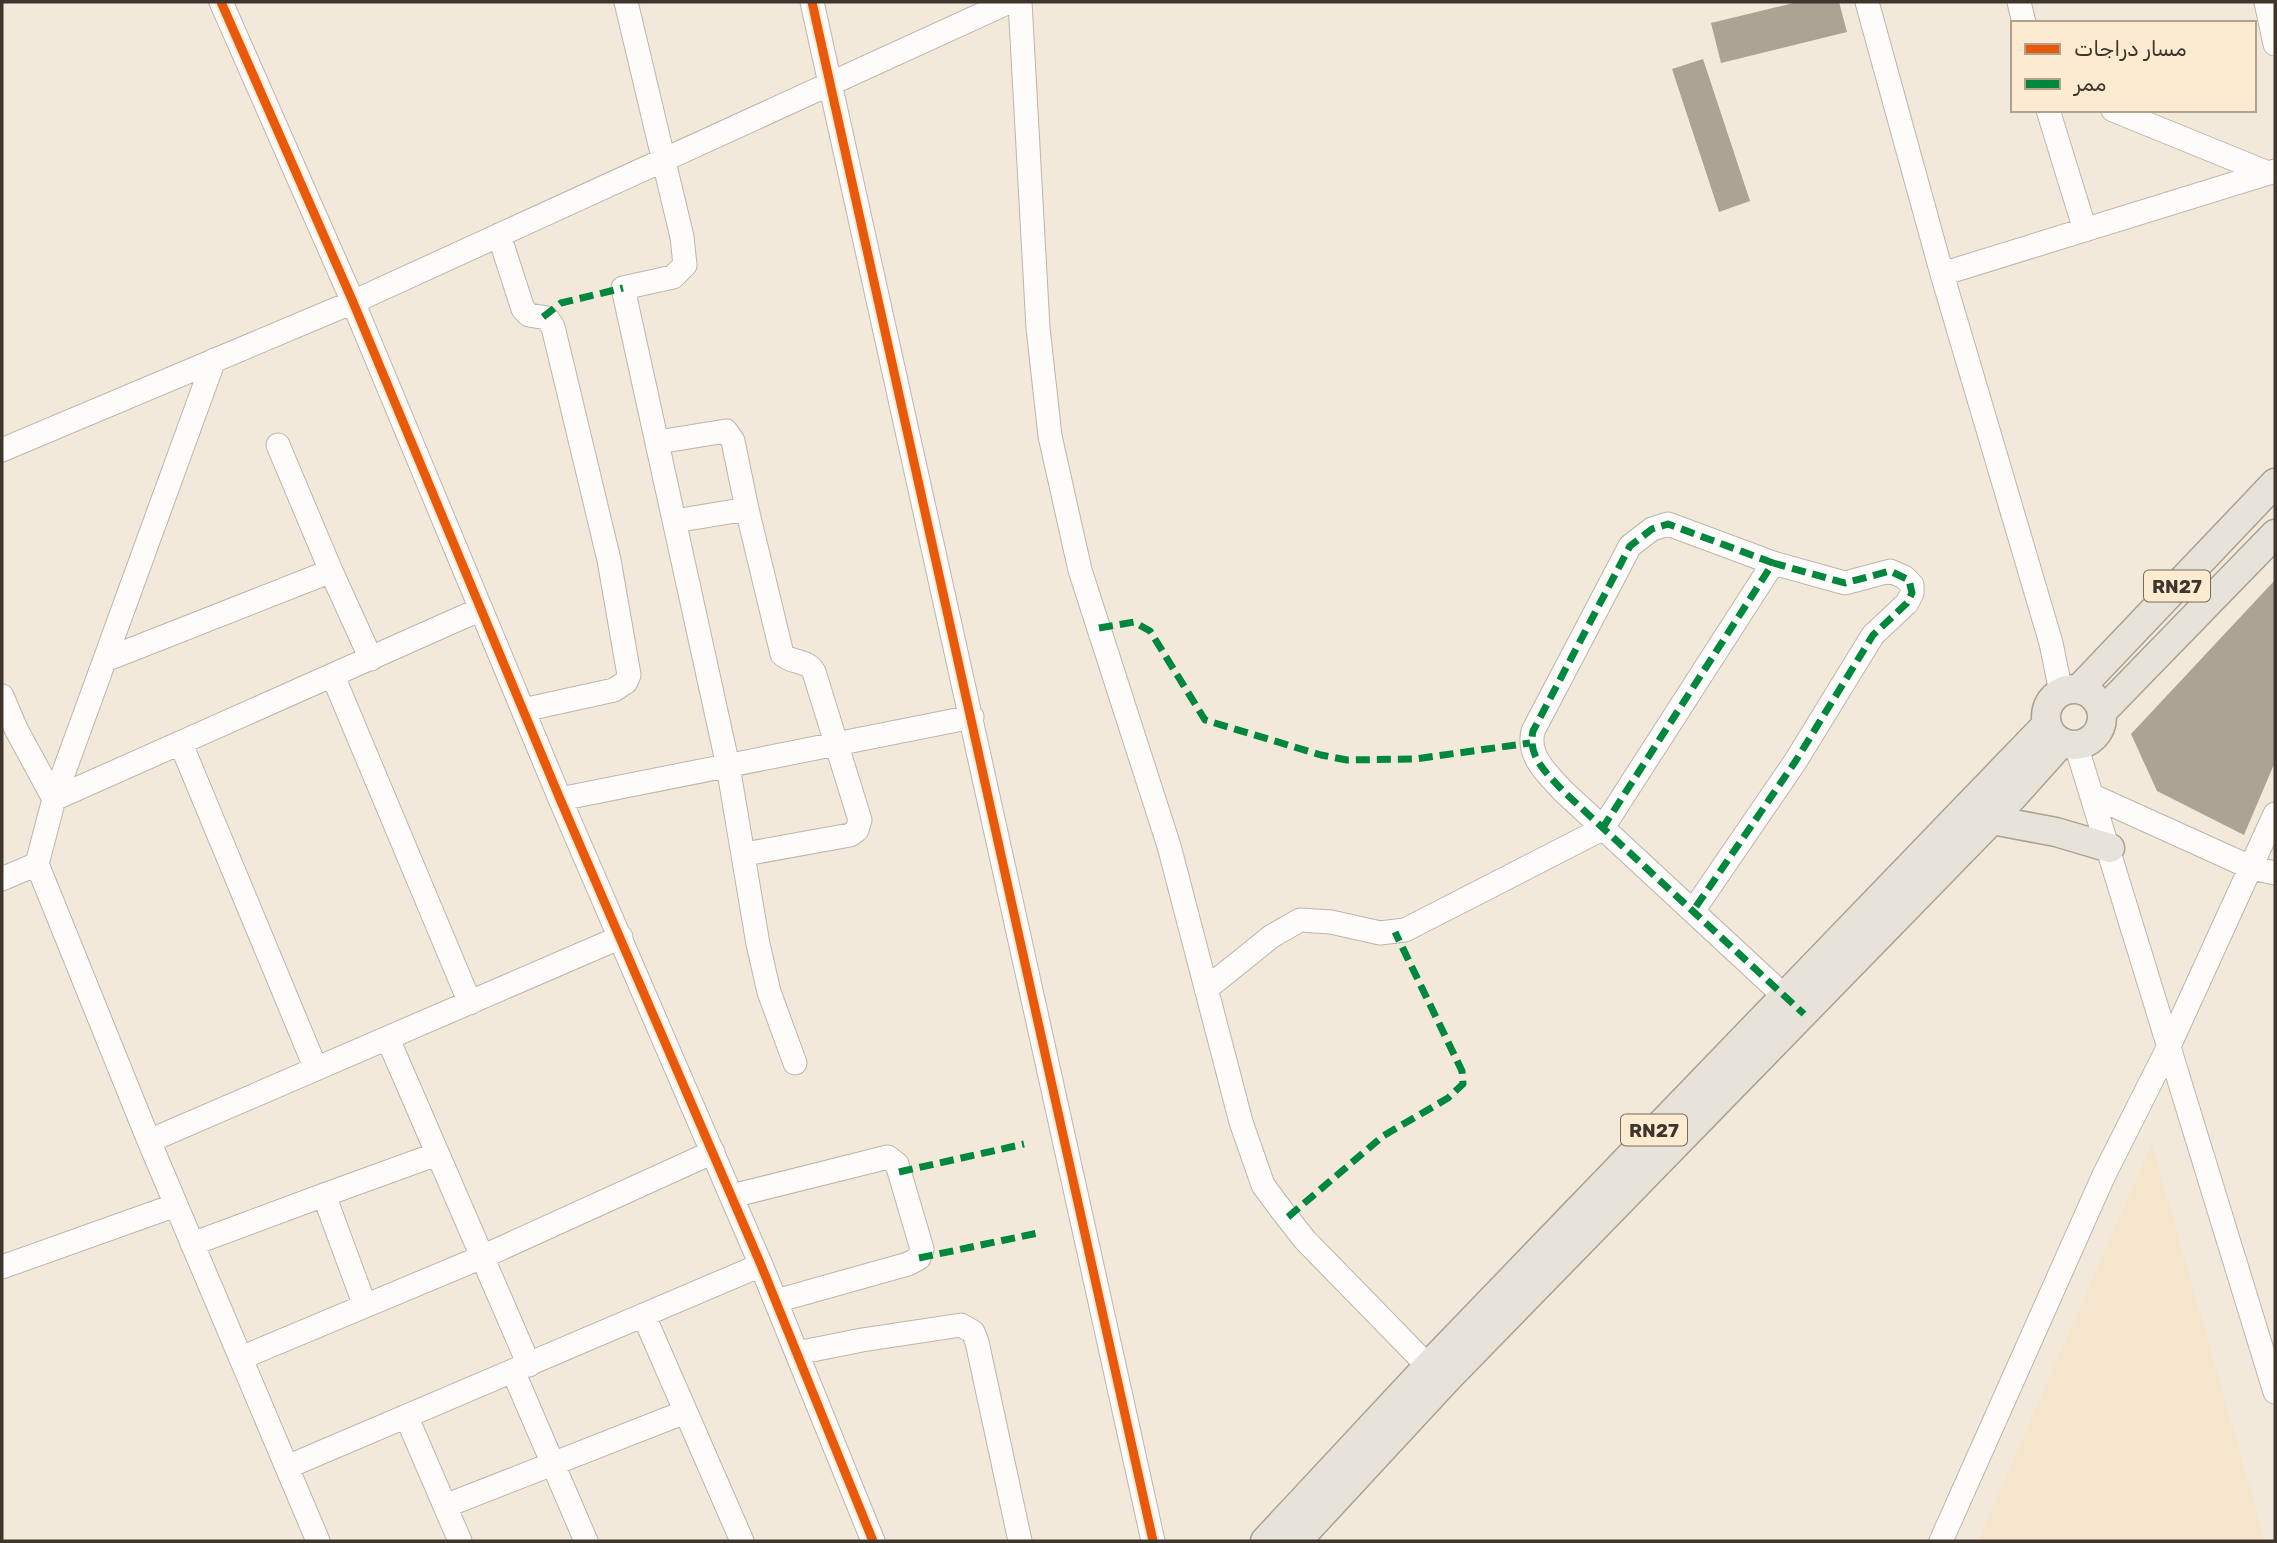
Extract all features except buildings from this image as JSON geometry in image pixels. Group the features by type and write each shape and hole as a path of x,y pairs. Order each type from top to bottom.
{"main road":[{"name":"RN27","path":"2062,737 2049,706 2070,691 2275,482"},
{"name":"RN27","path":"1297,1541 1438,1372 1782,996 2062,737 2093,737 2102,722 2102,712 2275,534"},
{"path":"2070,691 2094,698 2102,712"},
{"name":"RN27","path":"1265,1541 1804,1014 1992,820 2062,737"},
{"path":"1992,820 2056,832 2110,848"}],"street":[{"path":"221,2 353,302 560,799 732,1196 873,1541"},
{"path":"626,2 685,265 673,277 623,288 728,766 758,944 769,992 794,1063"},
{"path":"812,2 1153,1541"},
{"path":"2,450 353,302 829,85 983,8 1009,2"},
{"path":"1020,2 1038,328 1049,436 1080,570 1169,846 1241,1122 1263,1185 1305,1240 1438,1372"},
{"path":"1867,2 1942,274 2051,643 2070,691"},
{"path":"2019,2 2024,21"},
{"path":"2266,2 2275,44"},
{"path":"2049,112 2084,230"},
{"path":"2118,112 2272,172"},
{"path":"1942,274 2272,172"},
{"path":"499,234 523,309 529,315 547,318 553,327 609,559 629,675 626,682 614,690 523,710"},
{"path":"214,360 54,799 37,864 149,1141 318,1541"},
{"path":"657,442 726,431 733,440 782,654 790,661 806,663 814,672 834,745 860,820 857,830 850,835 744,854"},
{"path":"278,445 371,659"},
{"path":"674,521 747,509"},
{"path":"1693,911 1795,762 1863,648 1879,628 1907,603 1912,593 1909,580 1890,571 1845,583 1773,563 1668,524 1652,529 1630,546 1533,732 1530,743 1539,763 1602,829 1804,1014"},
{"path":"1206,989 1272,936 1300,920 1331,922 1380,933 1405,930 1602,829 1773,563"},
{"path":"105,660 331,571"},
{"path":"54,799 481,609"},
{"path":"332,676 470,1003"},
{"path":"2,696 9,732 54,799"},
{"path":"560,799 972,718"},
{"path":"2062,737 2093,796 2110,848 2275,1392"},
{"path":"180,744 316,1069"},
{"path":"2093,796 2252,868 2275,873"},
{"path":"1941,1541 2098,1187 2171,1044 2275,814"},
{"path":"2,880 37,864"},
{"path":"149,1141 621,937"},
{"path":"388,1039 482,1257 553,1463 586,1541"},
{"path":"241,1358 482,1257 713,1152"},
{"path":"192,1244 437,1154"},
{"path":"732,1196 888,1157 897,1164 922,1249 919,1258 908,1264 776,1301"},
{"path":"324,1195 365,1306"},
{"path":"2,1267 176,1205"},
{"path":"287,1467 761,1265"},
{"path":"644,1316 742,1541"},
{"path":"797,1353 961,1325 969,1329 977,1342 1020,1541"},
{"path":"445,1506 685,1412"},
{"path":"407,1418 460,1541"}],"shaded area":[{"path":"2152,1143 2265,1541 1978,1541"}],"marked path":[{"path":"543,317 561,303 623,288"},
{"path":"1773,563 1668,524 1652,529 1630,546 1533,731 1532,740 1540,764 1563,791 1804,1014"},
{"path":"1602,829 1773,563 1845,583 1890,571 1909,580 1912,593 1907,603 1873,635 1795,762 1693,911"},
{"path":"1099,628 1134,622 1150,631 1205,720 1321,755 1347,760 1415,759 1530,743"},
{"path":"1288,1217 1383,1136 1448,1098 1463,1084 1462,1071 1395,932"},
{"path":"899,1172 1024,1144"},
{"path":"919,1258 1038,1233"}],"cycle path":[{"path":"221,2 353,302 560,799 761,1265 873,1541"},
{"path":"812,2 1153,1541"}]}
